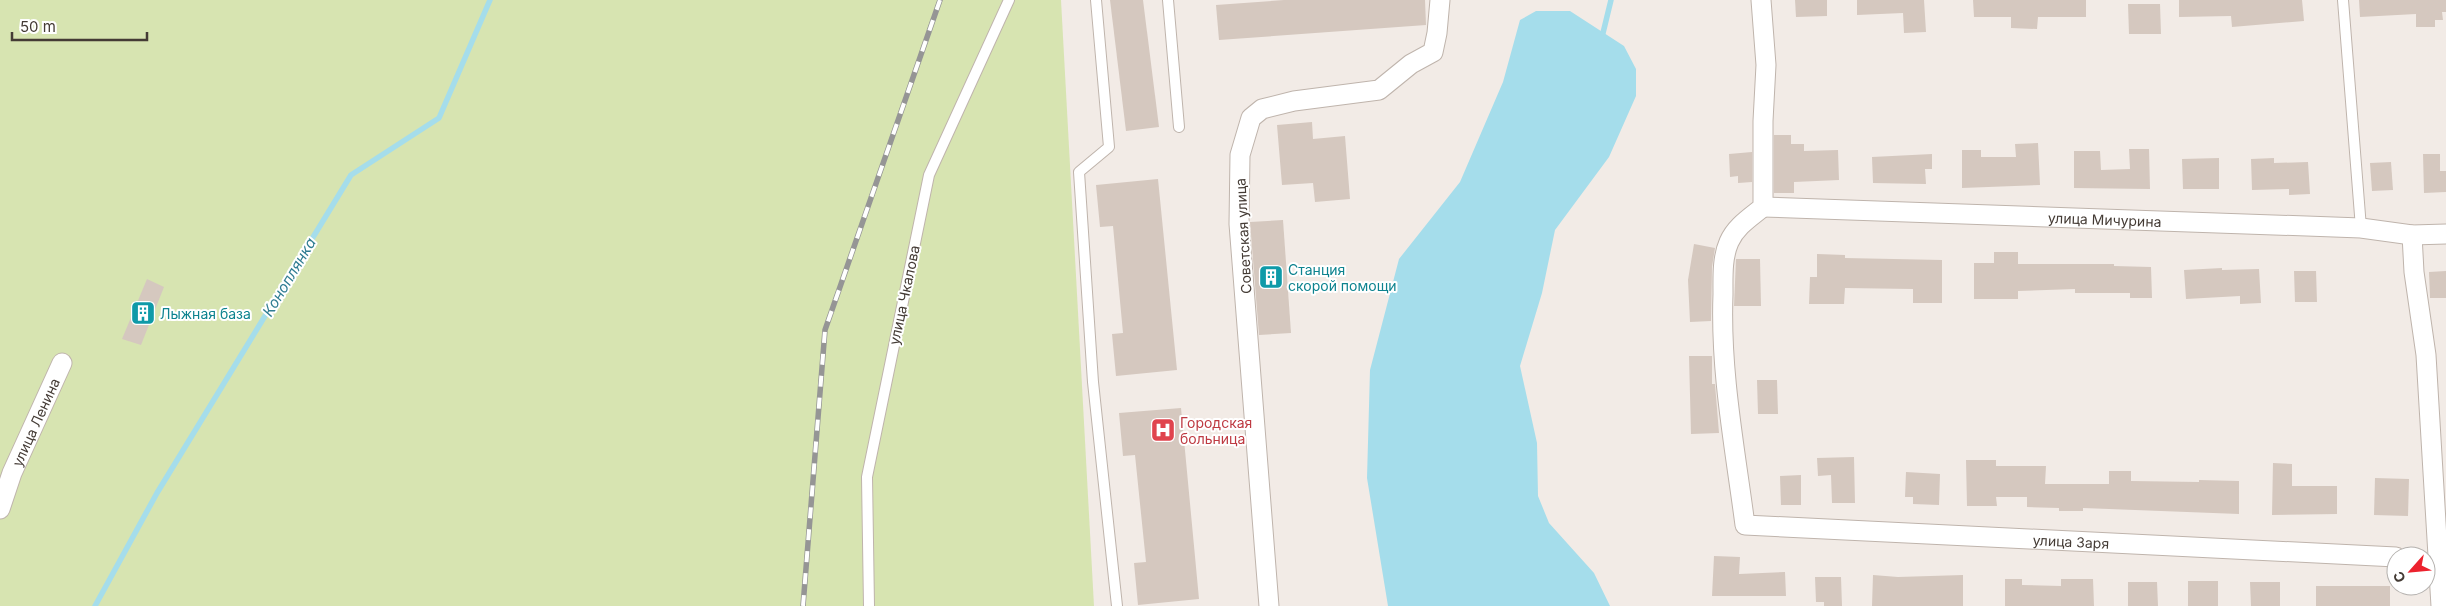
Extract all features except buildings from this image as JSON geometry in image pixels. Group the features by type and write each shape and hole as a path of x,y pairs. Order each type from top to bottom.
{"street":[{"name":"Советская улица","path":"1269,606 1239,224 1240,156 1251,118 1262,109 1294,101 1379,90 1411,64 1433,52 1440,0"},
{"path":"1761,0 1766,65 1763,121 1763,207"},
{"name":"улица Мичурина","path":"1763,207 2361,228 2412,235 2446,234"},
{"name":"улица Заря","path":"1763,207 1739,226 1729,242 1724,264 1724,372 1746,525 2386,557"},
{"path":"2412,235 2414,272 2426,355 2441,606"},
{"name":"улица Ленина","path":"0,509 12,473 62,363"}],"lane":[{"name":"улица Чкалова","path":"869,606 867,477 929,175 1009,0"},
{"path":"1096,0 1109,147 1079,172 1093,382 1117,606"},
{"path":"1168,0 1179,127"},
{"path":"2343,0 2361,228"}],"green space":[{"path":"0,0 1061,0 1094,606 0,606"}],"water":[{"path":"1536,11 1570,11 1624,46 1636,69 1636,96 1609,157 1555,230 1542,293 1520,366 1537,443 1538,496 1549,523 1594,573 1610,606 1388,606 1367,478 1370,370 1399,259 1460,182 1503,82 1520,20"}],"waterway":[{"name":"Коноплянка","path":"95,606 157,493 351,175 439,118 490,0"},
{"name":"Коноплянка","path":"1603,33 1611,0"}],"railway":[{"path":"803,606 825,330 940,0"}],"place":[{"name":"Станция скорой помощи","path":"1271,277"},
{"name":"Лыжная база","path":"143,313"},
{"name":"Городская больница","path":"1163,430"}]}
